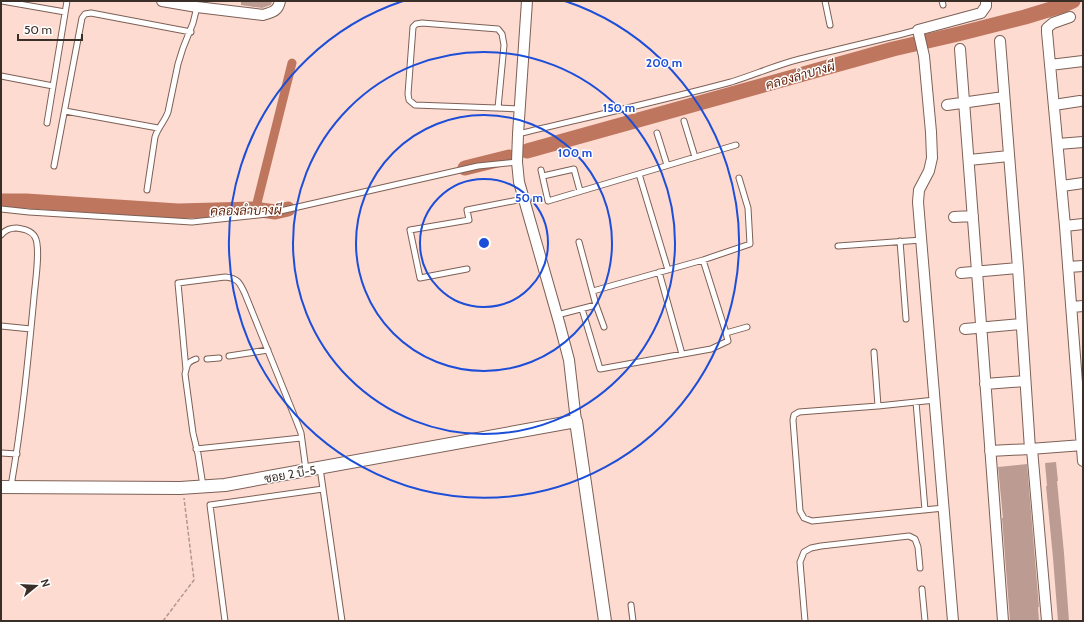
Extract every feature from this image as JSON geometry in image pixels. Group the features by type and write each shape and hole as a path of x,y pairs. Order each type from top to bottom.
{"street":[{"path":"162,1 263,15 273,12 279,7 280,1"},
{"path":"527,1 518,134 517,162 519,182 569,360 576,421 605,621"},
{"path":"953,621 918,202 919,190 929,171 932,158 924,56 918,30 981,13 986,6 986,1"},
{"path":"1070,17 1053,23 1047,28 1047,32 1072,307 1079,347 1083,461"},
{"path":"1000,41 1018,268 1025,382 1048,621"},
{"path":"960,49 1003,621"},
{"path":"1050,65 1083,61"},
{"path":"947,105 1004,97"},
{"path":"1054,105 1080,101"},
{"path":"1058,144 1083,142"},
{"path":"969,160 1009,156"},
{"path":"1062,186 1083,183"},
{"path":"954,218 973,216"},
{"path":"1065,226 1083,224"},
{"path":"1068,267 1083,266"},
{"path":"961,273 1018,268"},
{"path":"1072,307 1083,306"},
{"path":"965,329 1021,324"},
{"path":"985,384 1025,382"},
{"name":"ซอย 2 บี-5","path":"6,487 183,488 225,485 576,421"},
{"path":"990,451 1082,445"}],"lane":[{"path":"2,1 65,12"},
{"path":"48,123 67,1"},
{"path":"825,1 830,25"},
{"path":"147,190 155,136 158,128 166,120 178,64 190,32 197,7"},
{"path":"54,166 82,18 85,14 91,13 190,32"},
{"path":"498,108 504,45 502,34 498,29 422,23 416,24 413,27 408,94 409,100 415,105 520,110"},
{"path":"518,134 672,97 736,80 799,59 918,30"},
{"path":"1,76 54,86"},
{"path":"65,111 158,128"},
{"path":"684,121 695,157"},
{"path":"657,133 667,165"},
{"path":"541,170 548,201 736,145"},
{"path":"1,208 30,212 192,222 267,214 478,166 517,162"},
{"path":"543,176 574,169 580,192"},
{"path":"639,174 668,270"},
{"path":"593,292 703,260 750,244 748,208 739,178"},
{"path":"467,269 420,278 410,230 469,220 467,210 523,199"},
{"path":"1,235 3,231 10,228 30,231 35,237 37,247 31,329 17,454 6,487"},
{"path":"838,246 922,240"},
{"path":"900,241 906,319"},
{"path":"579,242 596,305 604,327"},
{"path":"582,309 600,369 711,349 728,341 703,260"},
{"path":"659,272 682,354"},
{"path":"203,487 193,433 185,374 186,370 178,283 225,277 232,278 239,282 292,409 300,433 306,471"},
{"path":"557,315 596,305"},
{"path":"1,326 31,329"},
{"path":"726,333 747,327"},
{"path":"229,356 268,350"},
{"path":"874,352 878,406"},
{"path":"206,359 219,358"},
{"path":"186,370 190,362 196,359"},
{"path":"935,400 799,412 794,415 793,420 800,511 804,518 812,521 944,508"},
{"path":"916,402 925,510"},
{"path":"196,449 301,438"},
{"path":"1,454 17,454"},
{"path":"320,468 342,621"},
{"path":"225,621 210,505 323,489"},
{"path":"805,621 800,562 804,552 811,548 909,536 915,539 918,547 920,568"},
{"path":"922,589 925,621"},
{"path":"631,605 633,621"}],"path":[{"path":"163,621 194,580 183,488"}],"building":[{"path":"241,1 272,1 271,5 262,8 241,5"},
{"path":"1056,462 1069,621 1058,621 1046,486 1045,463"},
{"path":"1027,464 1039,621 1010,621 998,467"}],"waterway":[{"name":"คลองลำบางผี","path":"527,151 893,49 1025,17 1073,1"},
{"path":"254,209 257,203 292,63"},
{"name":"คลองลำบางผี","path":"465,168 509,157"},
{"name":"คลองลำบางผี","path":"1,201 26,201 178,211 254,209 275,212 288,209"}]}
